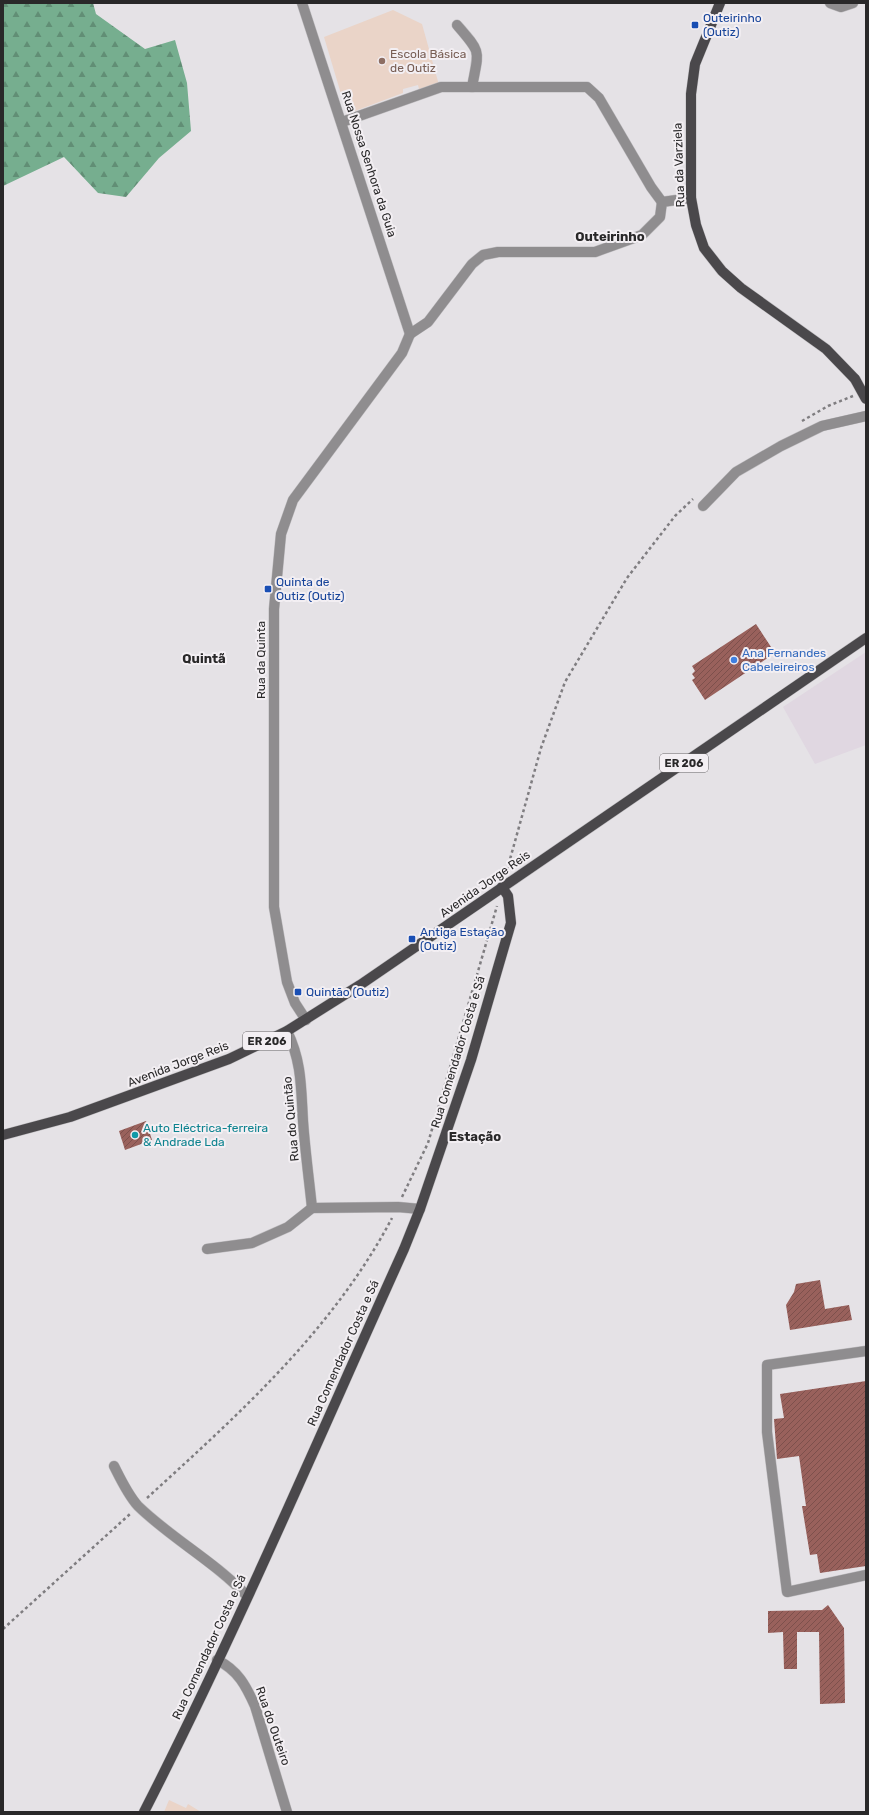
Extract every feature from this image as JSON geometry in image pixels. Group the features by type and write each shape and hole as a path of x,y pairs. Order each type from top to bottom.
{"main road":[{"name":"Rua da Varziela","path":"720,3 695,64 691,94 692,198 696,225 704,248 722,271 741,288 826,349 855,379 863,396"},
{"name":"Avenida Jorge Reis","path":"3,1135 70,1117 187,1075 240,1054 287,1031 360,985 866,638"},
{"name":"Rua Comendador Costa e Sá","path":"144,1812 218,1660 404,1249 420,1209 472,1060 511,923 508,896 502,887"}],"street":[{"name":"Rua Nossa Senhora da Guia","path":"302,3 410,334"},
{"path":"830,3 841,7 852,3"},
{"path":"457,25 476,47 478,54 472,87"},
{"path":"342,122 441,87 587,87 599,98 651,187 662,202 660,217 642,235 596,252 498,252 483,255 472,264 428,322 410,334"},
{"path":"662,202 692,198"},
{"name":"Rua da Quinta","path":"306,1020 295,1003 287,982 274,907 274,609 281,534 293,500 402,353 410,334"},
{"path":"703,506 736,472 781,446 822,426 866,416"},
{"name":"Rua do Quintão","path":"287,1031 296,1048 301,1075 303,1122 312,1208"},
{"path":"207,1249 252,1243 288,1227 312,1208 398,1207 420,1209"},
{"path":"866,1351 767,1365 767,1432 787,1592 866,1575"},
{"path":"114,1466 125,1487 139,1506 212,1563 247,1596"},
{"name":"Rua do Outeiro","path":"218,1660 234,1671 248,1689 255,1706 287,1812"}],"path":[{"path":"801,422 828,406 863,396"},
{"path":"3,1628 237,1416 281,1372 344,1296 398,1207 428,1143 541,748 565,682 627,578 675,516 695,497"}],"shaded area":[{"name":"Escola Básica de Outiz","path":"393,10 422,24 439,85 419,89 418,85 403,89 403,93 347,114 324,37"},
{"path":"866,652 866,745 815,764 783,707"},
{"path":"169,1800 186,1808 188,1804 201,1812 164,1812"}],"green space":[{"path":"3,3 93,3 96,14 145,49 175,40 187,83 191,131 159,158 126,197 98,193 64,157 3,186"}],"building":[{"name":"Ana Fernandes Cabeleireiros","path":"756,624 775,653 705,700 692,680 695,678 692,674 695,671 692,666"},
{"name":"Auto Eléctrica-ferreira & Andrade Lda","path":"146,1121 152,1140 125,1150 119,1131"},
{"path":"820,1280 825,1309 849,1305 852,1320 790,1330 786,1305 794,1292 796,1284"},
{"path":"866,1381 866,1566 820,1573 817,1554 810,1555 802,1506 806,1506 799,1456 777,1459 774,1419 784,1418 780,1394"},
{"path":"828,1605 844,1628 845,1703 820,1704 819,1632 797,1632 797,1669 784,1669 783,1632 768,1633 768,1611 822,1610"}],"place":[{"name":"Outeirinho (Outiz)","path":"695,25"},
{"name":"Escola Básica de Outiz","path":"382,61"},
{"name":"Quinta de Outiz (Outiz)","path":"268,589"},
{"name":"Ana Fernandes Cabeleireiros","path":"734,660"},
{"name":"Antiga Estação (Outiz)","path":"412,939"},
{"name":"Quintão (Outiz)","path":"298,992"},
{"name":"Auto Eléctrica-ferreira & Andrade Lda","path":"135,1135"}],"district":[{"name":"Outeirinho","path":"610,236"},
{"name":"Quintã","path":"204,658"},
{"name":"Estação","path":"475,1136"}]}
